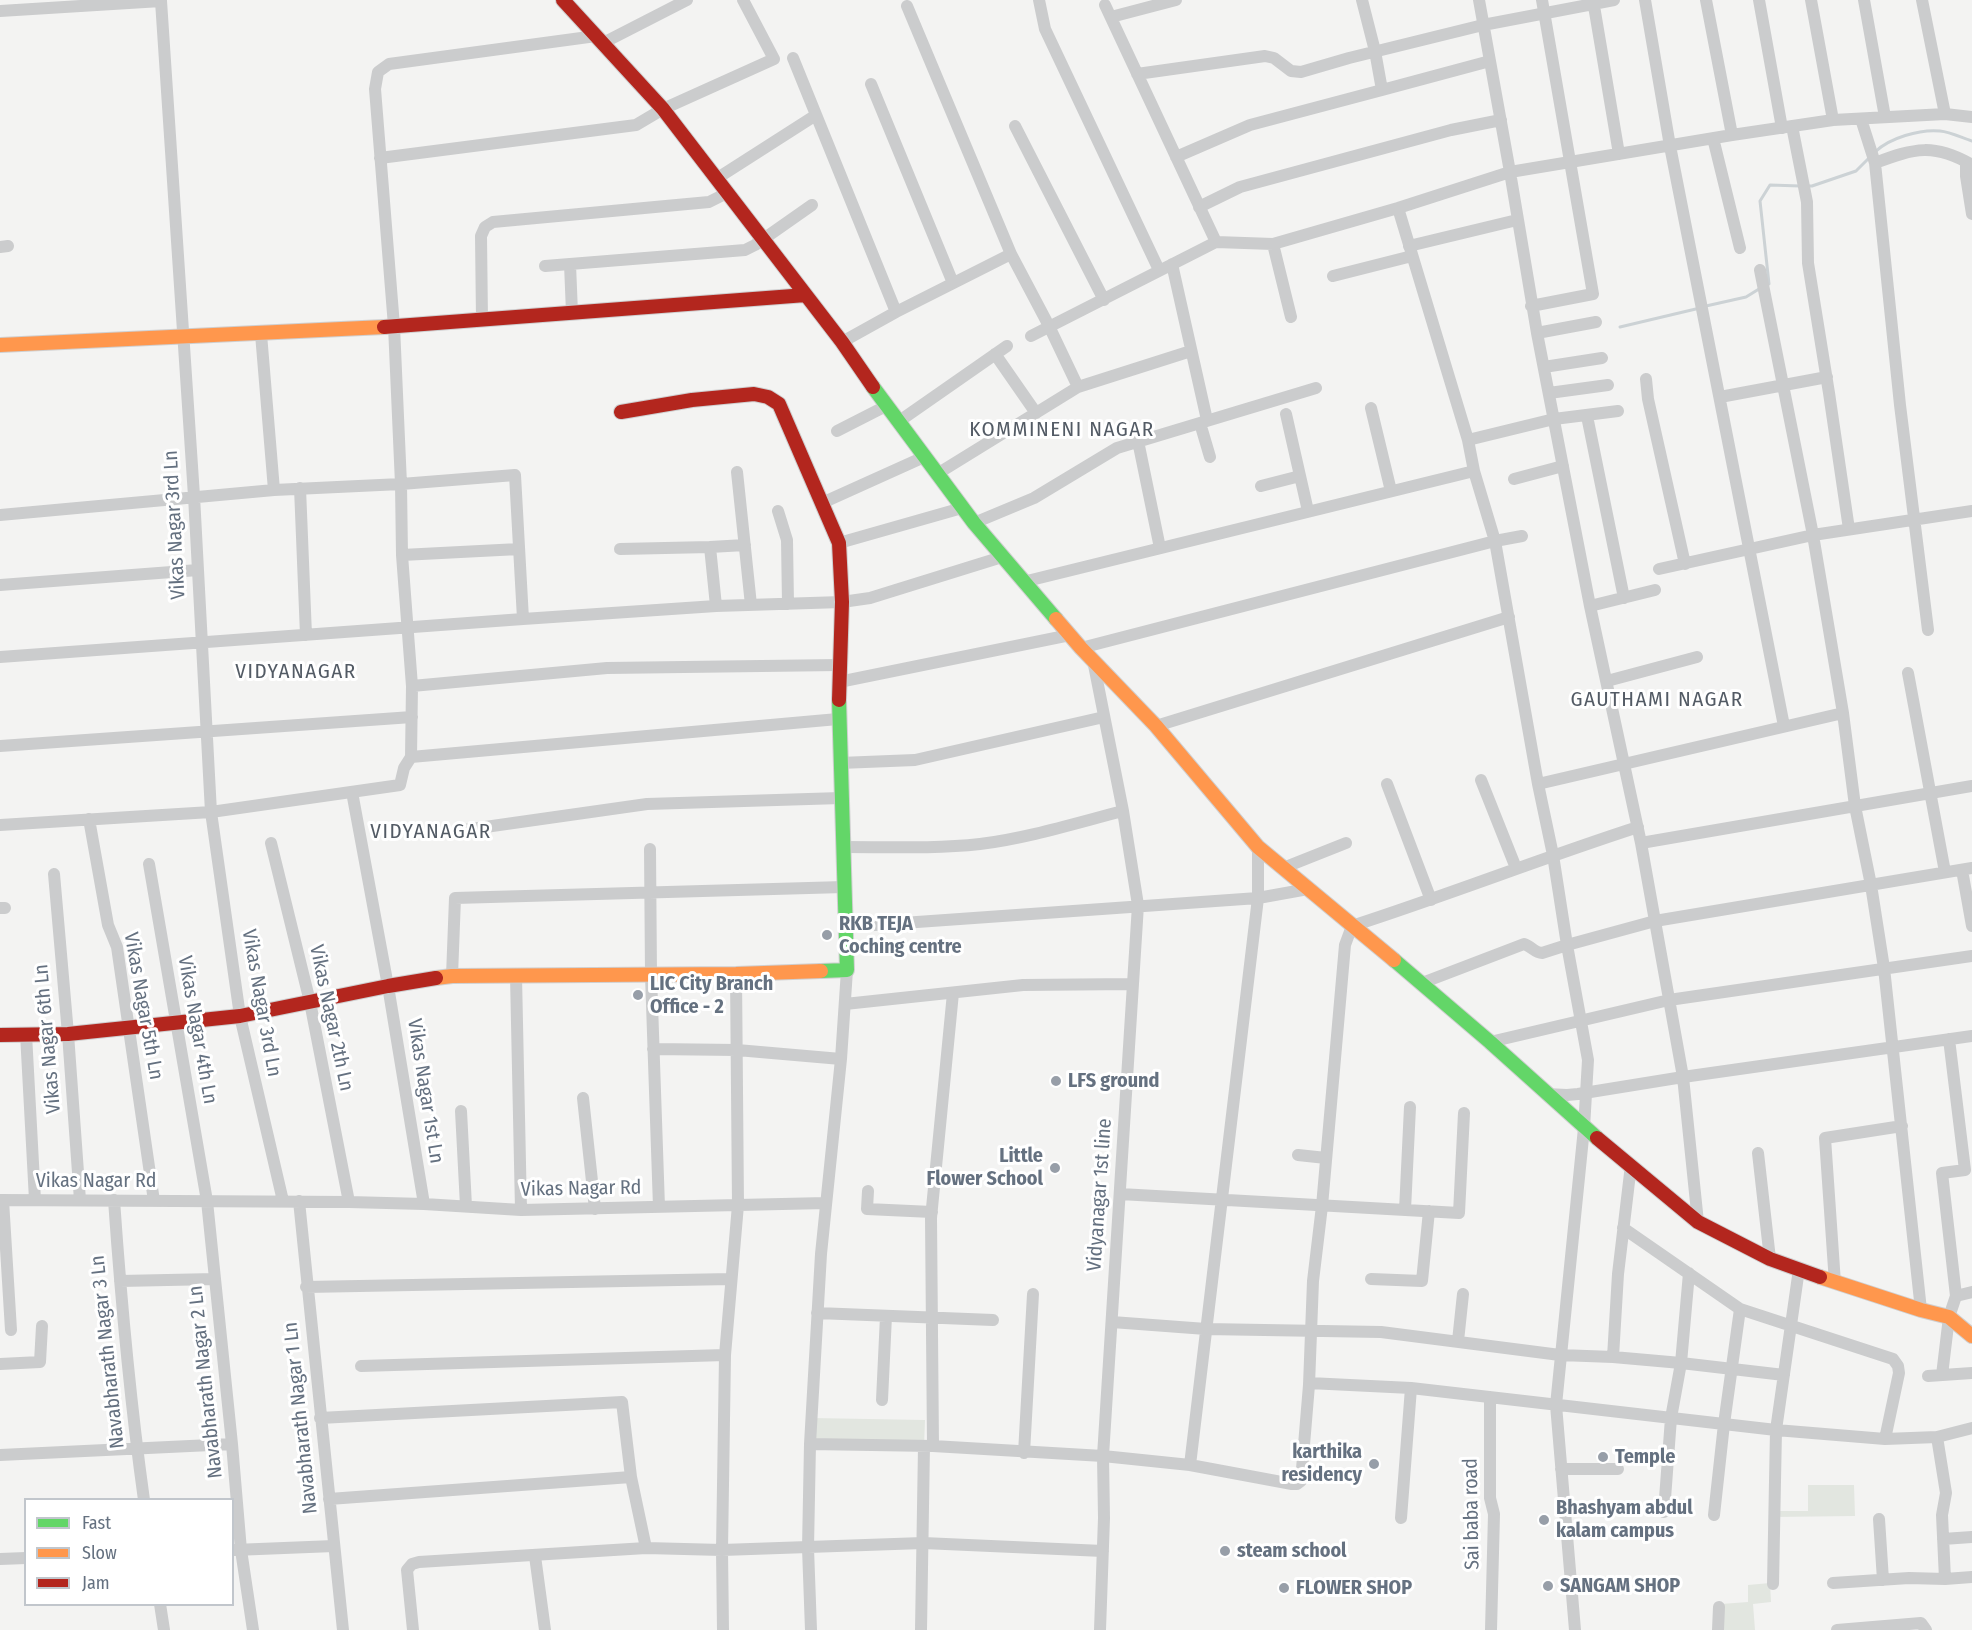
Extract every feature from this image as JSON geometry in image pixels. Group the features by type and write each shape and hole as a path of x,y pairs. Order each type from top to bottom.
{"street":[{"path":"563,0 663,109 842,342 886,406 974,523 1070,635 1156,726 1258,847 1422,983 1584,1128 1698,1222 1770,1259 1835,1283 1949,1317 1972,1336"},
{"path":"0,825 211,812 400,785 404,768 411,757 412,686 402,555 394,326 375,88 378,72 389,64 599,40 687,0"},
{"path":"380,158 636,125 663,109 774,59 743,0"},
{"path":"1039,0 1045,29 1159,270"},
{"path":"1111,17 1176,0"},
{"path":"1362,0 1382,90"},
{"path":"1479,0 1537,333 1590,606 1638,827 1683,1077 1698,1222"},
{"path":"1532,306 1593,294 1542,0"},
{"path":"1137,74 1266,56 1274,58 1291,71 1301,72 1375,51 1483,26 1594,2 1614,0"},
{"path":"1645,0 1670,146 1784,726"},
{"path":"1706,0 1732,135"},
{"path":"1759,0 1787,127 1807,202 1808,263 1849,529"},
{"path":"1811,0 1833,120"},
{"path":"1864,0 1885,117"},
{"path":"1922,0 1945,114"},
{"name":"Vikas Nagar 3rd Ln","path":"0,11 161,1 194,496 211,812 240,1016 283,1201"},
{"path":"1594,2 1619,154"},
{"path":"1105,5 1216,242"},
{"path":"907,6 1011,254 1078,387"},
{"path":"793,58 896,312"},
{"path":"1176,157 1250,125 1490,61"},
{"path":"871,84 953,282"},
{"path":"1031,336 1216,242 1273,244 1398,208 1510,172 1833,120 1945,114 1972,117"},
{"path":"716,179 816,115"},
{"path":"1861,119 1875,162 1928,630"},
{"path":"1199,207 1240,187 1440,133 1501,120"},
{"path":"1015,126 1104,300"},
{"path":"1713,138 1740,248"},
{"path":"1875,162 1921,149 1950,153 1969,164 1965,176 1972,213"},
{"path":"482,320 481,236 485,227 493,222 709,202 727,193"},
{"path":"545,266 745,250 812,205"},
{"path":"1398,208 1468,440 1474,471 1495,541 1588,1060 1584,1128 1556,1405 1575,1630"},
{"path":"1332,276 1517,220"},
{"path":"1273,244 1291,317"},
{"path":"842,342 953,282 1011,254"},
{"path":"570,264 572,313"},
{"path":"1172,264 1191,351 1210,457"},
{"path":"1761,275 1813,535 1843,713 1855,806 1871,885 1884,968 1921,1310"},
{"path":"0,345 394,326 806,295"},
{"path":"1537,333 1596,322"},
{"path":"261,334 274,490"},
{"path":"898,422 1006,346"},
{"path":"937,474 1078,387 1191,351"},
{"path":"996,354 1036,413"},
{"path":"1544,367 1602,358"},
{"path":"1720,397 1827,377"},
{"path":"1646,379 1648,399 1685,564"},
{"path":"1549,393 1608,385"},
{"path":"974,523 1034,498 1117,448 1316,388"},
{"path":"621,412 692,400 754,394 768,397 778,404 839,543 842,602 838,719 847,970 817,1313 810,1444 808,1548 811,1630"},
{"path":"837,431 886,406"},
{"path":"1371,408 1391,491"},
{"path":"1468,440 1554,419 1618,411"},
{"path":"1286,414 1308,512"},
{"path":"1587,416 1624,598"},
{"path":"1138,441 1160,548"},
{"path":"822,503 924,457"},
{"path":"1514,479 1563,466"},
{"path":"1023,582 1474,471"},
{"path":"737,472 751,605"},
{"path":"0,515 194,496 515,475 523,619"},
{"path":"1261,486 1300,476"},
{"path":"300,488 306,635"},
{"path":"839,543 962,508"},
{"path":"778,511 787,540 788,604"},
{"path":"1659,569 1813,535 1972,511"},
{"path":"1082,648 1495,541 1522,536"},
{"path":"620,549 745,545"},
{"path":"710,547 716,606"},
{"path":"402,555 519,549"},
{"path":"0,657 716,606 842,602 870,598 1002,557"},
{"path":"0,585 198,570"},
{"path":"1590,606 1655,590"},
{"path":"1156,726 1509,617"},
{"path":"839,682 1070,635"},
{"path":"1607,681 1697,657"},
{"name":"Vidyanagar 1st line","path":"1093,659 1123,811 1138,905 1103,1456 1100,1630"},
{"path":"412,686 607,668 839,665"},
{"path":"1908,673 1946,872"},
{"path":"1538,784 1843,713"},
{"path":"0,746 411,717"},
{"path":"840,763 915,760 1104,717"},
{"path":"411,757 838,719"},
{"path":"1481,780 1516,868"},
{"path":"1387,784 1431,900"},
{"path":"1641,843 1972,786"},
{"name":"Vikas Nagar 1st Ln","path":"352,792 388,986 424,1204"},
{"path":"457,831 647,804 841,798"},
{"path":"843,847 940,848 982,844 1025,836 1123,811"},
{"name":"Vikas Nagar 5th Ln","path":"89,819 108,925 117,947 154,1201"},
{"path":"1352,926 1638,827"},
{"name":"Vikas Nagar 2th Ln","path":"271,843 310,1002 349,1202"},
{"path":"1283,868 1346,843"},
{"path":"1190,1465 1258,898 1258,847"},
{"path":"650,849 651,975 659,1207"},
{"name":"Vikas Nagar 4th Ln","path":"149,864 207,1201"},
{"path":"1422,983 1524,944 1542,953 1655,921 1967,869 1972,926"},
{"name":"Vikas Nagar 6th Ln","path":"54,874 80,1200"},
{"path":"452,976 455,898 844,887"},
{"path":"846,927 1258,898 1308,890"},
{"path":"810,1444 929,1446 1103,1456 1190,1465 1297,1484 1300,1481 1309,1383 1313,1281 1322,1206 1345,945 1352,926"},
{"path":"1490,1042 1669,1000 1972,956"},
{"path":"0,1035 68,1034 240,1016 388,986 452,976 736,974 847,970"},
{"path":"723,1630 724,1355 738,1205 736,974"},
{"path":"516,976 521,1210"},
{"path":"845,1004 1023,985 1133,984"},
{"path":"921,1630 929,1446 932,1212 953,993"},
{"path":"26,1034 35,1200"},
{"path":"1545,1094 1586,1093 1972,1036"},
{"path":"1942,1376 1949,1317 1956,1296 1942,1173 1965,1170 1949,1039"},
{"path":"653,1049 736,1050 841,1059"},
{"path":"583,1098 595,1209"},
{"path":"1405,1210 1410,1107"},
{"path":"462,1111 466,1206"},
{"path":"1120,1194 1459,1213 1464,1113"},
{"path":"1835,1283 1825,1138 1902,1126"},
{"path":"1758,1153 1770,1259"},
{"path":"1298,1155 1326,1158"},
{"path":"1613,1357 1618,1274 1631,1165"},
{"path":"868,1191 867,1209 932,1212"},
{"path":"1,1200 10,1330"},
{"name":"Vikas Nagar Rd","path":"1,1200 349,1202 521,1210 826,1203"},
{"name":"Navabharath Nagar 3 Ln","path":"114,1200 120,1281 144,1498"},
{"name":"Navabharath Nagar 2 Ln","path":"207,1201 232,1444 237,1550 252,1630"},
{"name":"Navabharath Nagar 1 Ln","path":"299,1202 343,1630"},
{"path":"1371,1280 1422,1281 1429,1211"},
{"path":"1623,1228 1740,1309 1893,1359 1898,1366 1899,1373 1885,1439"},
{"path":"1773,1584 1776,1430 1799,1269"},
{"path":"1664,1512 1671,1418 1681,1363 1689,1273"},
{"path":"120,1281 215,1279"},
{"path":"306,1287 731,1279"},
{"path":"1956,1296 1972,1292"},
{"path":"1024,1453 1033,1294"},
{"path":"1458,1341 1463,1294"},
{"path":"1714,1515 1740,1309"},
{"path":"817,1313 993,1320"},
{"path":"882,1400 885,1316"},
{"path":"1112,1322 1206,1329 1381,1332 1560,1355 1681,1363 1784,1375"},
{"path":"0,1364 40,1362 42,1326"},
{"path":"361,1366 724,1355"},
{"path":"1928,1376 1972,1373"},
{"path":"1309,1383 1412,1388 1776,1430 1885,1439 1937,1437 1972,1428"},
{"path":"1401,1518 1412,1388"},
{"name":"Sai baba road","path":"1490,1397 1490,1498 1494,1514 1491,1630"},
{"path":"320,1418 622,1402 631,1477 646,1548"},
{"path":"1937,1437 1946,1493 1942,1515 1945,1579"},
{"path":"0,1455 232,1444"},
{"path":"1562,1468 1618,1469"},
{"path":"329,1499 631,1477"},
{"path":"1879,1519 1883,1580"},
{"path":"1943,1539 1972,1537"},
{"path":"413,1630 407,1570 412,1564 419,1562 646,1548 722,1550 923,1544 1103,1551"},
{"path":"237,1550 334,1546"},
{"path":"536,1556 545,1630"},
{"path":"0,1559 24,1558"},
{"path":"1833,1583 1972,1577"},
{"path":"160,1606 164,1630"},
{"path":"1718,1630 1719,1607"},
{"path":"1837,1630 1921,1623 1926,1630"}],"shaded area":[{"path":"812,1418 925,1420 924,1446 810,1444"},
{"path":"1808,1485 1854,1485 1855,1516 1774,1517 1774,1511 1808,1511"},
{"path":"1770,1583 1771,1602 1753,1604 1755,1630 1722,1630 1721,1604 1748,1602 1748,1585"}],"waterway":[{"path":"1875,152 1896,139 1923,131 1944,132 1972,141"},
{"path":"1807,186 1856,171 1870,157"},
{"path":"1765,286 1769,284 1760,201 1770,185 1800,186"},
{"path":"1706,306 1746,297 1759,289"},
{"path":"1620,327 1700,308"}],"traffic: fast":[{"path":"873,387 974,523 1056,619"},
{"path":"821,971 847,970 839,700"},
{"path":"1394,960 1597,1138"}],"traffic: slow":[{"path":"0,345 384,327"},
{"path":"1056,619 1156,726 1258,847 1394,960"},
{"path":"436,978 821,971"},
{"path":"1820,1277 1949,1317 1972,1336"}],"traffic: jam":[{"path":"563,0 663,109 842,342 873,387"},
{"path":"384,327 806,295"},
{"path":"621,412 692,400 754,394 768,397 779,404 839,543 842,602 839,700"},
{"path":"0,1035 68,1034 240,1016 436,978"},
{"path":"1597,1138 1698,1222 1770,1259 1820,1277"}],"place":[{"name":"RKB TEJA Coching centre","path":"827,935"},
{"name":"LIC City Branch Office - 2","path":"638,995"},
{"name":"LFS ground","path":"1056,1081"},
{"name":"Little Flower School","path":"1055,1168"},
{"name":"Temple","path":"1603,1457"},
{"name":"karthika residency","path":"1374,1464"},
{"name":"Bhashyam abdul kalam campus","path":"1544,1520"},
{"name":"steam school","path":"1225,1551"},
{"name":"SANGAM SHOP","path":"1548,1586"},
{"name":"FLOWER SHOP","path":"1284,1588"}],"district":[{"name":"KOMMINENI NAGAR","path":"1062,430"},
{"name":"VIDYANAGAR","path":"296,672"},
{"name":"GAUTHAMI NAGAR","path":"1657,700"},
{"name":"VIDYANAGAR","path":"431,832"}]}
